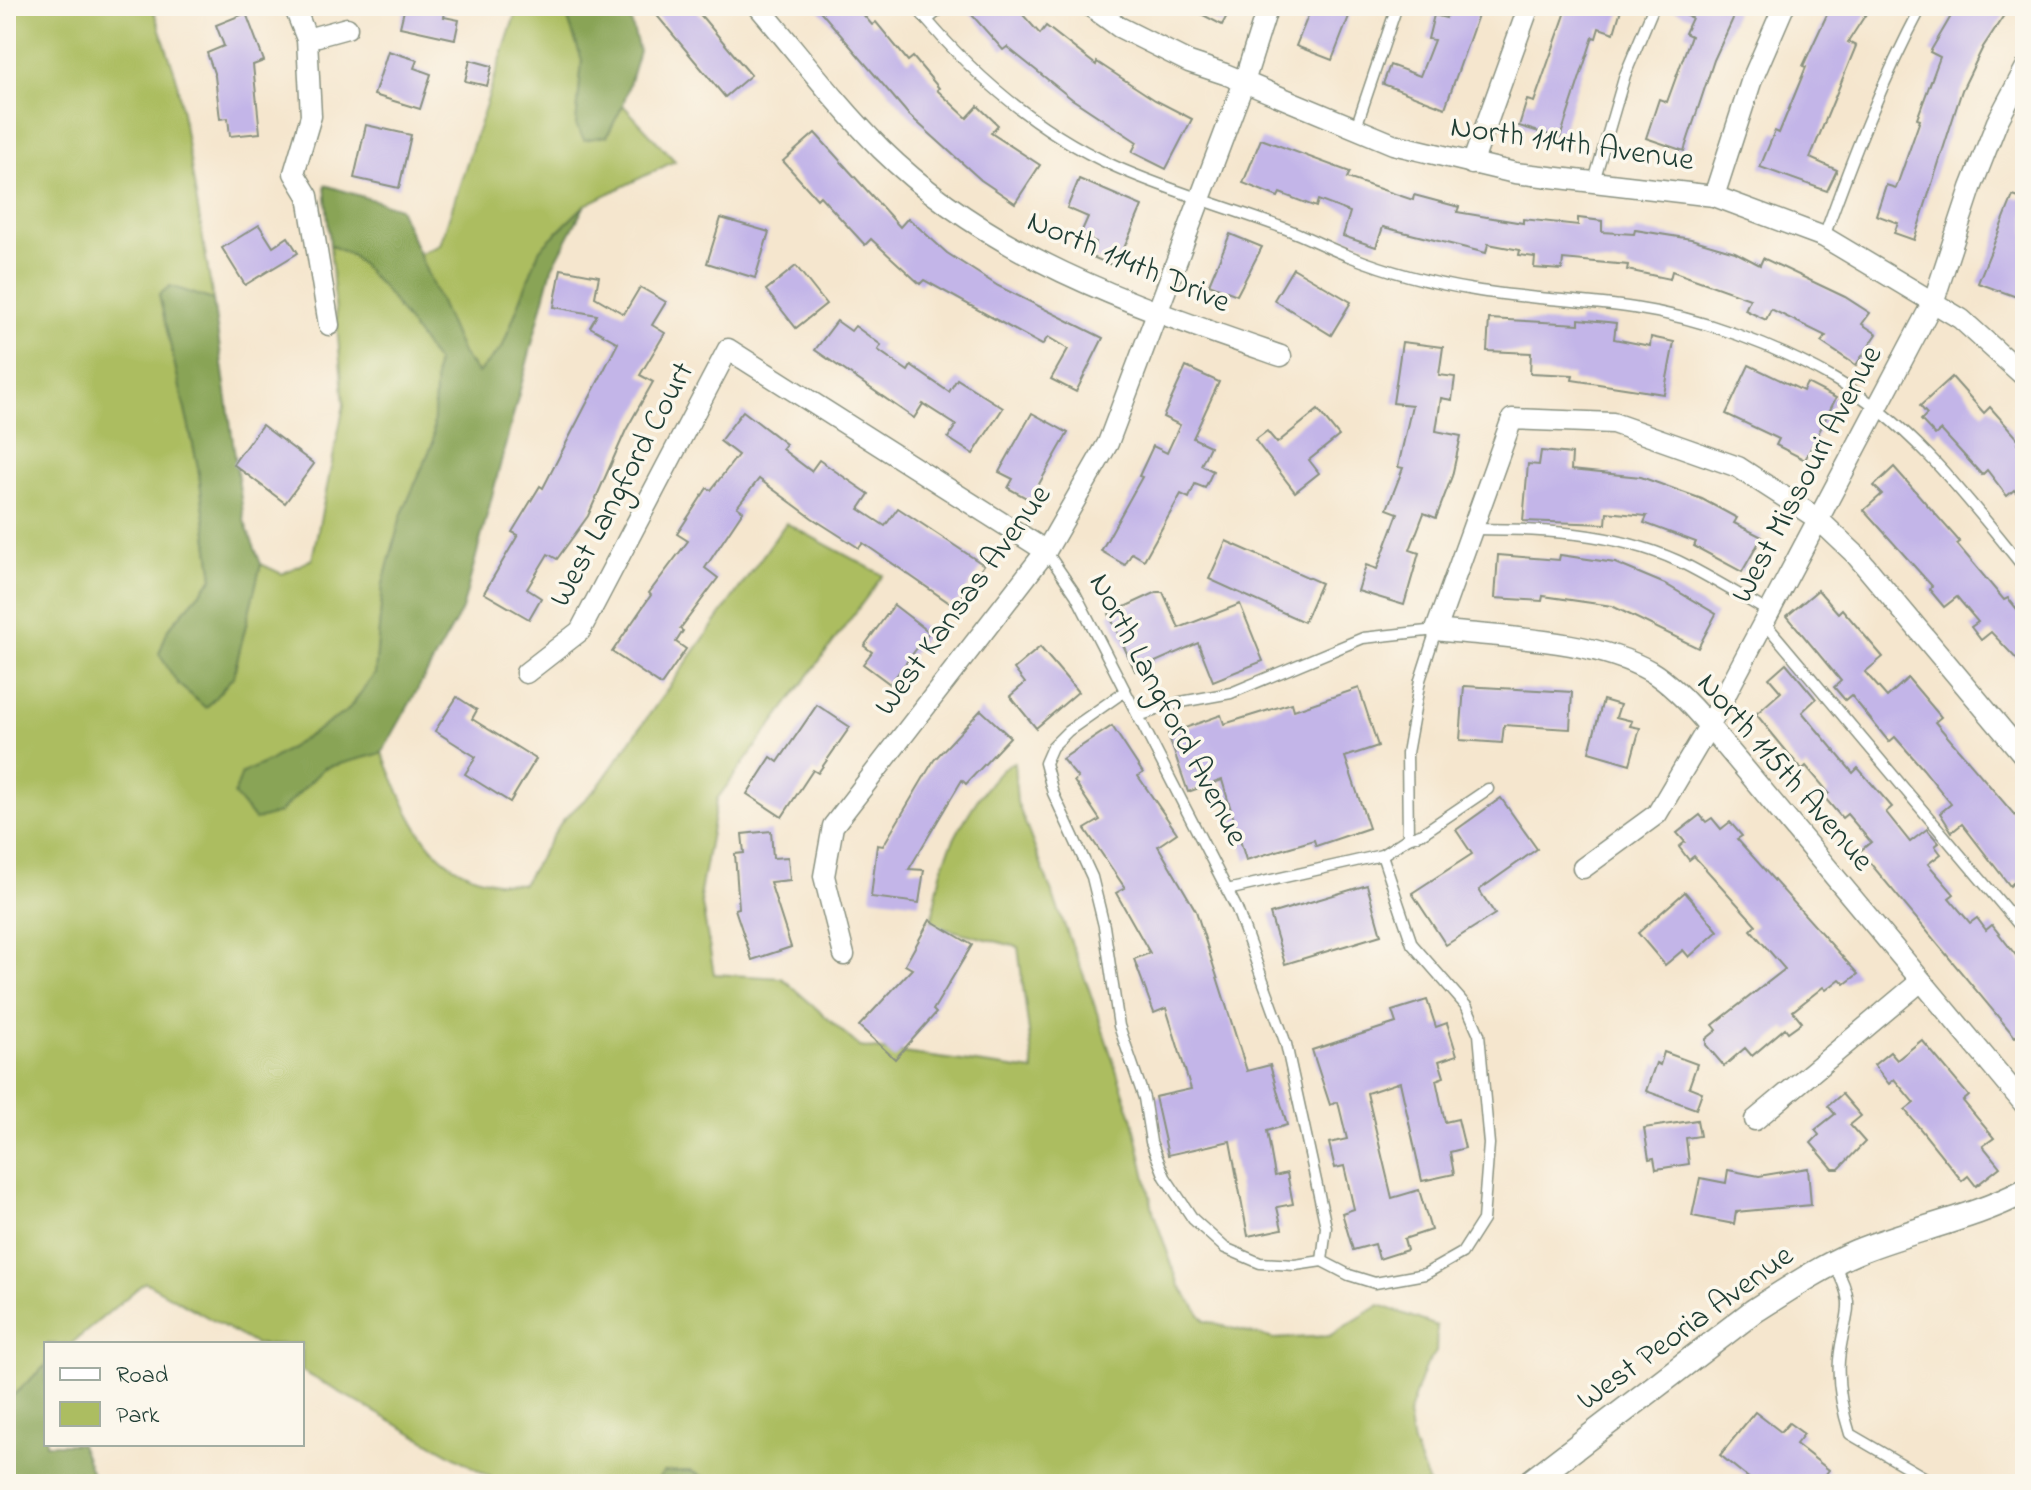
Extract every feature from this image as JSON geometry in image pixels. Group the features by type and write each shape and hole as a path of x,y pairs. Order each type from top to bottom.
{"street":[{"path":"294,6 307,39 311,116 294,173 308,196 329,325"},
{"name":"North 114th Drive","path":"758,6 880,148 977,227 1055,271 1155,313 1281,356"},
{"name":"North 114th Avenue","path":"1090,6 1154,46 1393,144 1515,173 1714,196 1824,237 1934,300 1961,319 2025,377"},
{"name":"West Kansas Avenue","path":"844,955 824,876 833,826 1046,551 1108,443 1244,82 1268,6"},
{"path":"1472,164 1529,6"},
{"path":"1714,196 1751,82 1784,6"},
{"path":"307,39 347,28"},
{"name":"West Missouri Avenue","path":"1583,868 1657,814 1709,726 1934,300 1971,188 1997,122 2025,69"},
{"name":"North Langford Avenue","path":"728,349 1046,551"},
{"name":"West Langford Court","path":"526,673 580,631 728,349"},
{"path":"1436,630 1512,419 1613,423 1738,467 1818,519 1856,555 2025,757"},
{"name":"North 115th Avenue","path":"1436,630 1599,650 1650,671 1688,701 2025,1105"},
{"path":"1755,1120 1921,981"},
{"name":"West Peoria Avenue","path":"1528,1484 1754,1311 1856,1253 1994,1207 2025,1191"}],"lane":[{"path":"915,6 980,76 1048,130 1113,166 1281,227 1377,266 1442,285 1633,308 1697,323 1798,361 1833,379 1877,409 1942,471 2025,569"},
{"path":"927,20 944,6"},
{"path":"1355,130 1397,6"},
{"path":"1594,181 1625,75 1654,6"},
{"path":"1824,237 1858,140 1893,60 1922,6"},
{"path":"1472,529 1558,533 1626,543 1676,560 1767,617 2025,932"},
{"name":"North Langford Avenue","path":"1046,551 1076,595 1227,890 1286,1044 1326,1227 1322,1261"},
{"path":"1408,838 1407,753 1420,680 1436,630"},
{"name":"North 115th Avenue","path":"1138,716 1181,702 1231,693 1363,638 1436,630"},
{"path":"1125,691 1068,731 1052,747 1045,763 1053,793 1092,877 1104,926 1119,1026 1144,1098 1151,1142 1177,1199 1225,1248 1260,1263 1295,1265 1322,1261 1375,1283 1425,1274 1462,1253 1483,1220 1489,1144 1479,1034 1467,1007 1412,944 1382,855"},
{"path":"1227,890 1382,855 1408,838 1423,833 1488,789"},
{"path":"1834,1264 1845,1285 1851,1309 1839,1359 1839,1401 1850,1434 1936,1484"}],"green space":[{"path":"6,6 152,6 176,76 213,300 170,286 159,295 198,467 213,578 168,629 233,677 261,564 282,574 312,559 344,405 330,245 353,256 384,289 436,361 433,443 401,516 383,584 375,674 347,711 269,761 242,773 279,813 324,768 382,753 416,826 446,861 467,873 492,881 523,884 562,821 597,788 786,523 883,575 717,799 700,893 714,974 782,978 860,1047 1034,1071 1018,947 931,925 942,871 955,838 983,791 1004,768 1014,762 1017,802 1089,989 1133,1120 1154,1214 1179,1285 1205,1321 1274,1339 1329,1336 1380,1305 1437,1326 1436,1352 1424,1369 1408,1415 1413,1444 1429,1484 720,1484 690,1471 664,1472 653,1484 503,1484 304,1372 304,1342 251,1342 145,1282 73,1342 44,1342 44,1367 6,1402"},
{"path":"518,6 555,6 566,13 582,60 576,125 607,136 623,105 675,161 585,205 540,249 502,348 478,373 462,354 418,254 440,245"},
{"path":"574,6 627,6 639,51 623,105 607,136 584,140 576,125 582,60 566,13"},
{"path":"325,185 399,208 462,353 478,373 502,348 540,249 585,205 552,268 462,610 382,753 324,768 279,813 255,820 234,795 242,773 269,761 347,711 375,674 383,584 401,516 433,443 436,361 384,289 353,256 330,245"},
{"path":"170,286 213,300 244,520 261,564 233,677 206,708 178,684 159,654 168,629 213,578 198,467 159,295"},
{"path":"44,1367 44,1446 81,1446 96,1484 6,1484 6,1402"},
{"path":"690,1471 720,1484 653,1484 664,1472"}],"building":[{"path":"405,6 446,6 444,17 459,20 455,39 400,27"},
{"path":"649,6 693,6 751,75 725,97"},
{"path":"816,6 856,6 872,25 876,22 908,61 913,57 939,88 937,90 967,118 978,106 998,125 991,133 1040,165 1015,203 981,180 908,114"},
{"path":"964,6 1015,6 1040,34 1046,26 1096,65 1097,62 1155,100 1192,119 1166,169 1132,152 1137,142 1072,99 1007,47 1003,50"},
{"path":"1186,6 1232,6 1222,25"},
{"path":"1312,6 1353,6 1332,60 1296,46"},
{"path":"1450,6 1479,12 1445,108 1383,84 1390,65 1420,76 1434,40 1428,39 1434,15 1446,18"},
{"path":"1568,6 1622,6 1614,33 1599,28 1596,38 1593,37 1560,138 1519,126 1527,100 1534,102"},
{"path":"1666,6 1723,6 1736,12 1714,60 1684,151 1646,138 1659,99 1667,102 1691,36 1685,33 1692,18"},
{"path":"1831,6 1871,6 1848,42 1856,46 1810,158 1837,170 1827,191 1760,167 1775,131 1779,133 1806,67 1803,66"},
{"path":"1957,6 2010,6 1983,47 1962,90 1914,240 1894,233 1898,223 1876,215 1886,185 1896,188 1940,57 1930,52"},
{"path":"246,13 264,61 253,65 260,133 230,136 228,118 220,119 215,76 207,53 224,46 216,25"},
{"path":"388,51 417,60 414,68 431,74 420,109 374,95"},
{"path":"470,60 492,66 487,86 465,81"},
{"path":"366,125 411,135 399,188 354,178"},
{"path":"815,133 900,227 908,218 947,253 998,286 1103,338 1076,392 1051,379 1068,349 1048,337 1042,345 924,280 920,284 871,239 865,245 820,196 817,199 783,161"},
{"path":"1261,139 1350,172 1347,178 1413,200 1414,195 1459,207 1457,212 1523,223 1523,219 1578,225 1578,218 1602,221 1602,232 1634,234 1635,230 1691,239 1735,252 1760,265 1763,258 1845,297 1870,313 1862,324 1877,334 1856,365 1821,342 1826,336 1771,309 1766,320 1745,310 1750,299 1672,271 1670,279 1627,270 1628,265 1563,259 1562,270 1534,268 1535,257 1519,255 1520,250 1488,244 1486,253 1383,227 1376,247 1343,236 1350,212 1318,200 1316,207 1280,193 1278,197 1243,183"},
{"path":"1079,179 1142,206 1116,267 1090,256 1096,242 1080,235 1088,217 1067,208"},
{"path":"2013,196 2025,200 2025,300 1978,283"},
{"path":"721,218 769,232 755,278 707,263"},
{"path":"259,225 273,247 288,237 298,253 245,285 222,248"},
{"path":"1230,234 1262,247 1237,295 1209,284"},
{"path":"796,266 826,304 796,328 766,290"},
{"path":"1293,268 1351,302 1331,335 1274,300"},
{"path":"561,269 599,276 595,297 624,314 640,287 666,302 652,325 665,333 640,375 653,382 626,430 588,516 557,559 548,554 527,589 541,598 529,619 484,593 518,535 512,532 540,486 543,488 618,343 590,327 597,315 554,307"},
{"path":"1489,319 1579,324 1579,319 1616,323 1614,339 1650,346 1651,337 1674,342 1664,394 1572,380 1573,375 1530,373 1531,353 1487,351"},
{"path":"837,321 851,331 855,326 881,345 878,350 908,371 911,366 949,392 957,379 1003,408 973,454 948,438 956,425 923,404 914,418 815,350"},
{"path":"1402,342 1443,347 1439,375 1455,377 1452,400 1441,398 1436,431 1461,436 1452,476 1436,518 1424,513 1410,550 1419,553 1404,605 1358,591 1366,565 1377,569 1398,513 1387,509 1403,468 1398,467 1412,405 1393,403"},
{"path":"1749,365 1803,391 1807,383 1836,398 1805,460 1776,445 1779,439 1726,414"},
{"path":"1186,367 1219,382 1193,438 1210,446 1201,465 1213,471 1205,488 1195,484 1189,498 1181,494 1144,560 1132,553 1125,565 1101,551 1142,477 1139,476 1153,446 1167,453 1180,425 1163,417"},
{"path":"1952,377 1984,413 1990,407 2020,441 2017,443 2025,454 2025,504 2014,490 2007,496 1987,470 1982,475 1941,430 1935,435 1921,420 1927,414 1920,406"},
{"path":"1318,410 1339,436 1309,460 1319,473 1295,492 1255,440 1267,431 1277,443"},
{"path":"743,411 786,444 782,449 811,471 819,460 869,494 859,509 885,526 898,508 984,565 954,606 863,543 859,548 812,518 759,479 737,507 743,511 705,568 718,578 680,629 683,631 676,642 686,649 661,685 612,652 651,595 649,593 688,541 677,534 707,488 711,490 738,455 720,441"},
{"path":"1032,413 1068,433 1030,500 1008,488 1013,479 999,472"},
{"path":"262,425 314,464 285,503 233,464"},
{"path":"1541,451 1572,454 1571,470 1641,477 1702,499 1737,518 1734,523 1762,537 1742,572 1694,546 1696,542 1644,523 1647,516 1607,512 1606,524 1523,521 1528,464 1539,465"},
{"path":"1894,467 1960,542 1957,544 2004,600 2008,598 2025,619 2025,668 1991,632 1981,640 1971,627 1978,622 1957,597 1944,607 1929,589 1932,586 1864,510 1882,494 1874,486"},
{"path":"1226,541 1321,583 1304,622 1209,579"},
{"path":"1498,555 1559,560 1560,555 1615,563 1665,584 1716,614 1698,648 1612,606 1543,596 1542,601 1495,598"},
{"path":"1818,590 1838,613 1842,609 1883,657 1865,672 1887,697 1908,678 1941,717 1935,722 2025,827 2025,890 2016,880 2010,886 1962,824 1952,832 1940,813 1951,804 1923,769 1895,737 1889,742 1851,695 1845,700 1834,687 1841,681 1787,616"},
{"path":"1163,592 1179,628 1240,604 1263,661 1213,681 1198,643 1135,671 1109,614"},
{"path":"894,605 929,632 890,684 863,664 872,652 864,646"},
{"path":"1040,647 1078,692 1036,728 1010,696 1025,683 1014,669"},
{"path":"1786,663 1816,699 1802,712 1853,773 1858,768 1892,807 1886,812 1910,842 1927,829 1939,843 1935,846 1941,854 1928,864 1954,894 1949,898 1970,923 1977,918 1986,930 1992,925 2025,967 2025,1029 2015,1037 1860,851 1871,842 1847,814 1842,818 1824,797 1829,793 1806,766 1802,770 1756,714 1781,692 1769,678"},
{"path":"1464,686 1572,692 1570,729 1504,725 1502,743 1460,740"},
{"path":"1359,688 1378,746 1345,757 1369,828 1316,846 1314,840 1246,860 1222,780 1188,792 1168,734 1221,715 1224,724 1292,703 1294,710"},
{"path":"457,697 477,710 472,719 536,759 510,802 465,774 476,757 435,731"},
{"path":"1603,700 1620,705 1616,717 1632,721 1630,726 1640,728 1630,764 1589,752"},
{"path":"817,705 850,727 818,773 813,770 782,817 747,794 771,757 778,762"},
{"path":"981,710 1010,737 966,784 962,780 909,869 924,870 919,903 871,897 877,845 883,846 934,760"},
{"path":"1112,726 1143,773 1138,776 1177,833 1158,846 1196,911 1247,1071 1270,1065 1287,1125 1267,1131 1275,1176 1287,1173 1293,1204 1277,1207 1282,1229 1248,1236 1230,1141 1168,1155 1155,1097 1191,1089 1166,1008 1154,1013 1134,959 1150,953 1116,893 1125,888 1085,829 1100,820 1074,781 1078,778 1062,759"},
{"path":"1501,798 1537,849 1479,890 1495,914 1446,945 1412,893 1472,854 1456,830"},
{"path":"1700,815 1706,822 1712,818 1721,829 1730,822 1742,836 1737,839 1858,974 1845,984 1840,979 1826,990 1823,987 1793,1011 1802,1022 1788,1032 1785,1028 1752,1056 1745,1048 1724,1066 1706,1045 1706,1039 1717,1030 1713,1025 1785,969 1751,930 1756,925 1694,856 1689,860 1679,847 1685,842 1677,833"},
{"path":"771,831 773,858 788,857 790,880 770,882 791,947 752,960 735,909 739,908 735,854 744,853 742,834"},
{"path":"1367,885 1381,935 1285,964 1270,914"},
{"path":"1685,892 1718,931 1689,957 1683,950 1665,965 1638,933"},
{"path":"930,920 972,945 933,1010 936,1013 895,1059 859,1026 912,969 905,965"},
{"path":"1427,1000 1436,1027 1447,1023 1457,1055 1439,1061 1444,1077 1436,1080 1445,1122 1458,1119 1465,1148 1450,1152 1454,1174 1422,1181 1400,1082 1367,1093 1392,1198 1419,1190 1431,1230 1404,1239 1407,1250 1379,1259 1375,1244 1353,1250 1342,1213 1354,1209 1344,1166 1335,1168 1329,1143 1347,1139 1338,1102 1330,1105 1312,1050 1396,1023 1392,1011"},
{"path":"1922,1040 1969,1096 1963,1101 1994,1138 1983,1146 2000,1167 1976,1186 1968,1176 1962,1181 1905,1110 1914,1103 1894,1079 1889,1084 1874,1065 1890,1052 1897,1060"},
{"path":"1664,1052 1697,1064 1689,1087 1702,1092 1696,1109 1646,1091 1656,1063 1660,1065"},
{"path":"1842,1094 1861,1116 1850,1125 1865,1142 1839,1169 1833,1169 1811,1143 1819,1135 1815,1130 1835,1114 1828,1106"},
{"path":"1697,1120 1700,1136 1686,1138 1689,1164 1656,1169 1654,1158 1649,1159 1644,1128"},
{"path":"1808,1168 1811,1205 1736,1212 1734,1224 1692,1216 1700,1178 1726,1183 1728,1170 1759,1176"},
{"path":"1755,1412 1781,1432 1789,1423 1804,1434 1796,1444 1829,1470 1818,1484 1756,1484 1720,1455"}]}
